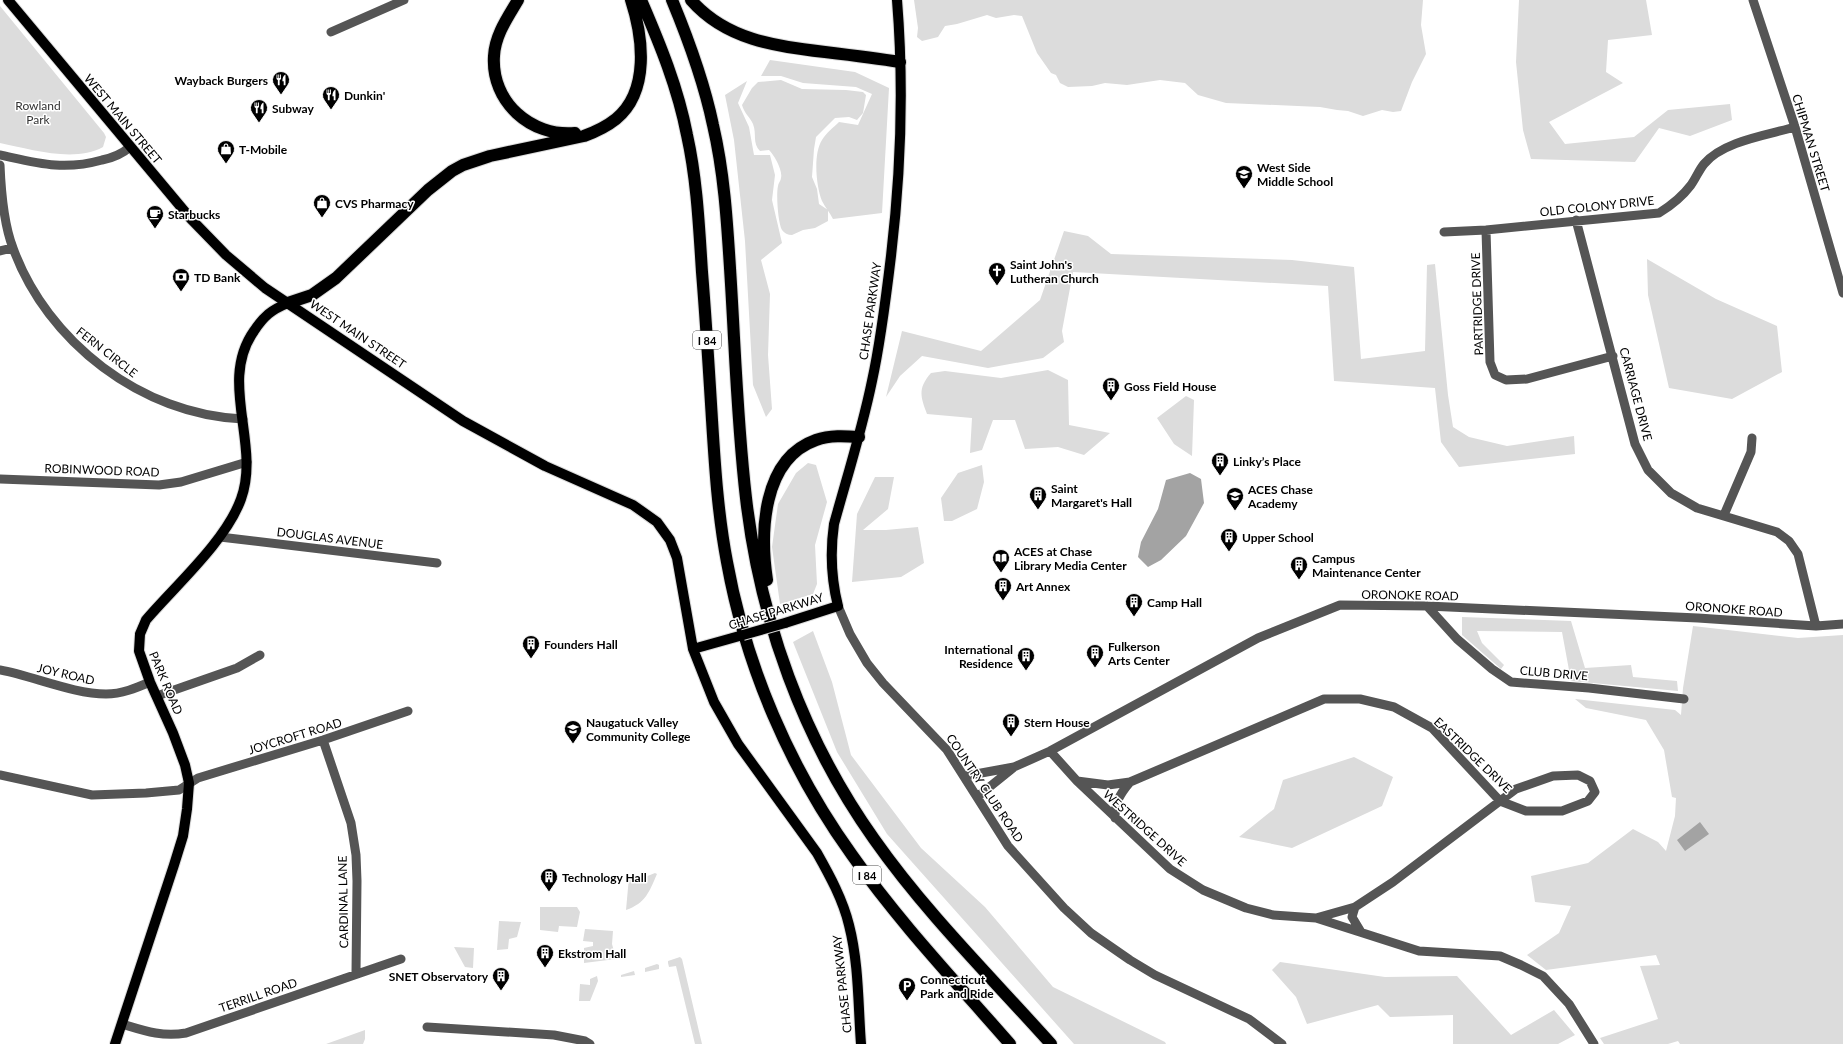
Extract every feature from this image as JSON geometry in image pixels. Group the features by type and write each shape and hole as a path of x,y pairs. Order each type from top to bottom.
{"highway":[{"path":"518,0 500,32 494,56 494,67 499,86 507,102 515,112 534,126 555,133 582,133 596,130 615,119"},
{"path":"288,303 312,296 336,278 428,190 452,171 490,156 584,136 597,131 615,119 627,107 633,95 640,68 640,38 638,23 630,0"},
{"name":"I 84","path":"641,0 673,81 687,133 693,164 699,224 715,468 722,531 733,592 761,683 774,717 802,774 817,802 852,855 895,910 1010,1044"},
{"name":"I 84","path":"672,0 686,34 703,84 714,127 720,162 727,224 746,497 761,586 788,675 807,720 827,761 874,839 936,916 1051,1044"},
{"path":"691,0 704,13 725,27 736,33 762,42 791,48 900,62"},
{"path":"788,675 766,568 765,521 769,494 781,470 798,451 807,444 827,438 859,437"}],"main road":[{"name":"WEST MAIN STREET","path":"8,0 181,208 213,243 260,284 480,431 545,466 633,505 652,517 667,535 677,558 693,649"},
{"name":"CHASE PARKWAY","path":"861,1044 853,944 849,925 838,894 817,853 744,752 723,719 710,694 693,649 802,618 838,606 832,576 831,542 834,524 859,437 872,380 882,325 896,212 901,144 900,62 897,0"},
{"name":"PARK ROAD","path":"115,1044 183,836 189,783 180,750 150,682 139,651 139,638 143,625 220,537 235,514 242,497 247,462 239,383 239,367 242,352 252,334 267,314 288,303"}],"street":[{"path":"331,32 404,0"},
{"name":"CHIPMAN STREET","path":"1753,0 1795,128 1843,293"},
{"name":"OLD COLONY DRIVE","path":"1444,232 1486,230 1659,213 1675,203 1690,186 1704,163 1719,152 1739,142 1795,128"},
{"path":"0,155 53,166 67,167 106,159 130,147"},
{"name":"FERN CIRCLE","path":"0,165 3,203 12,248 28,282 44,307 69,339 124,383 165,402 204,414 243,419"},
{"name":"CARRIAGE DRIVE","path":"1576,220 1636,444 1648,470 1671,494 1697,508 1777,532 1789,541 1798,554 1816,626"},
{"name":"PARTRIDGE DRIVE","path":"1486,230 1490,362 1495,375 1506,380 1527,380 1613,356"},
{"path":"0,251 12,248"},
{"path":"1724,515 1751,452 1752,438"},
{"name":"ROBINWOOD ROAD","path":"0,479 159,485 181,482 247,462"},
{"name":"DOUGLAS AVENUE","path":"220,537 437,563"},
{"name":"ORONOKE ROAD","path":"965,776 1014,767 1050,751 1258,638 1340,605 1427,606 1698,618 1816,626 1843,624"},
{"name":"COUNTRY CLUB ROAD","path":"838,606 850,634 867,663 883,683 938,738 965,776 999,834 1025,867 1064,908 1091,933 1155,975 1249,1019 1282,1044"},
{"name":"CLUB DRIVE","path":"1427,606 1457,639 1492,669 1511,682 1589,688 1684,699"},
{"path":"157,696 237,668 260,655"},
{"name":"JOY ROAD","path":"0,670 89,692 106,694 126,692 150,682"},
{"name":"EASTRIDGE DRIVE","path":"1077,781 1108,784 1130,782 1324,699 1360,698 1394,707 1432,728 1500,801 1526,811 1562,811 1588,801 1595,792 1590,781 1578,775 1553,776"},
{"name":"JOYCROFT ROAD","path":"0,775 92,795 179,790 198,778 323,740 408,711"},
{"name":"CARDINAL LANE","path":"323,740 351,823 356,855 356,973"},
{"name":"WESTRIDGE DRIVE","path":"1050,751 1077,781 1170,869 1203,890 1246,908 1273,915 1316,918 1355,906 1393,882 1516,789 1553,776"},
{"name":"ORONOKE ROAD","path":"977,797 1014,767"},
{"name":"EASTRIDGE DRIVE","path":"1115,818 1115,805 1118,796 1130,782"},
{"path":"1355,906 1352,917 1354,923 1361,932"},
{"path":"1316,918 1419,951 1500,956 1521,965 1543,976 1569,1004 1594,1044"},
{"name":"TERRILL ROAD","path":"122,1024 153,1034 170,1036 186,1033 356,973 401,959"},
{"path":"427,1027 554,1035 585,1041 590,1044"}],"green space":[{"path":"914,0 1423,0 1421,25 1426,54 1412,82 1401,111 1393,112 1382,110 1363,116 1348,111 1320,107 1226,103 1198,95 1185,83 1160,80 1127,85 1105,83 1092,86 1068,87 1060,83 1056,75 1051,73 1037,53 1022,16 1014,15 996,18 987,15 945,26 938,37 922,41 917,37 918,28"},
{"path":"1519,0 1646,0 1652,35 1608,40 1606,72 1623,83 1549,122 1565,144 1634,137 1668,110 1730,104 1732,120 1690,136 1659,128 1635,162 1531,159 1523,130 1516,62"},
{"name":"Rowland Park","path":"0,6 104,133 106,137 103,147 91,152 66,154 38,151 0,143"},
{"path":"770,60 855,72 889,88 882,213 833,219 822,201 818,187 816,170 817,153 822,140 839,122 858,125 872,94 856,87 803,83 781,76 761,76"},
{"path":"781,80 802,89 846,90 863,92 866,95 863,113 857,120 849,117 835,118 816,137 812,177 817,189 819,204 828,210 828,221 815,228 803,230 792,235 783,231 779,221 777,195 778,185 781,179 781,171 776,159 769,150 760,151 756,145 753,124 742,105 752,88 758,82"},
{"path":"747,81 738,103 749,127 754,155 770,155 775,175 772,200 782,243 761,260 770,294 768,355 772,409 766,417 753,385 745,241 734,140 725,95"},
{"path":"1064,231 1088,236 1111,254 1292,260 1354,267 1361,359 1425,351 1427,265 1435,264 1448,395 1453,427 1469,437 1507,446 1574,436 1575,454 1459,467 1441,442 1435,388 1334,381 1328,286 1073,272 1062,331 1064,342 1043,358 988,368 922,356 900,376 886,397 902,331 981,351 1040,300"},
{"path":"1647,259 1716,299 1777,326 1782,372 1732,399 1669,388 1648,295"},
{"path":"1048,370 1068,380 1069,425 1110,433 1084,455 1058,447 1025,449 1015,420 993,420 982,450 970,453 972,418 927,414 923,402 922,388 931,373 945,371 1001,378"},
{"path":"1186,396 1194,400 1192,456 1174,444 1157,418"},
{"path":"808,463 816,465 827,502 815,545 817,584 813,594 780,604 772,547 778,504 796,473"},
{"path":"982,465 984,482 977,509 952,521 944,521 941,498 958,473"},
{"path":"875,477 894,477 888,509 863,530 886,530 918,527 924,563 901,577 852,582 857,514"},
{"path":"1462,617 1571,621 1585,668 1631,665 1633,677 1677,681 1678,691 1571,681 1562,632 1477,631 1482,643 1504,665 1501,669 1462,635"},
{"path":"1693,626 1798,638 1843,635 1843,1044 1680,1044 1678,1041 1668,1044 1604,1044 1600,1038 1658,1019 1640,966 1660,965 1656,955 1546,970 1527,955 1559,933 1571,906 1535,902 1531,876 1588,863 1633,829 1658,842 1666,851 1675,816 1676,798 1672,797 1664,750 1646,720 1586,708 1575,699 1675,710 1681,715 1683,688"},
{"path":"813,631 832,682 851,755 921,848 985,907 1053,987 1165,1042 1166,1044 1074,1044 887,834 837,752 793,642"},
{"path":"1354,757 1393,777 1382,806 1292,848 1239,837 1274,809 1283,780"},
{"path":"655,873 657,874 646,896 638,904 626,910 629,877 645,877"},
{"path":"540,907 577,907 580,912 577,927 559,926 558,932 540,930"},
{"path":"499,921 521,922 517,937 509,939 508,949 497,950"},
{"path":"585,929 613,931 612,944 616,959 584,963 584,948 593,946 593,942 583,941"},
{"path":"454,947 474,948 473,968 465,967"},
{"path":"680,957 682,959 702,1044 695,1044 676,966 669,967 668,961"},
{"path":"1280,962 1385,977 1457,976 1511,1035 1554,1010 1575,1035 1558,1044 1453,1044 1453,1015 1390,1017 1378,1005 1307,1024 1296,997 1272,970"},
{"path":"657,964 659,965 659,969 645,972 645,968"},
{"path":"634,971 635,975 621,977 621,975"},
{"path":"597,976 598,981 590,1001 579,1001 580,984 590,985 590,979"},
{"path":"365,1030 365,1039 363,1044 326,1044"}],"shaded area":[{"path":"1190,473 1201,479 1204,503 1186,536 1161,560 1148,567 1138,557 1141,542 1158,509 1166,480"},
{"path":"1700,822 1709,834 1685,851 1677,840"}],"place":[{"name":"Wayback Burgers","path":"281,95"},
{"name":"Dunkin'","path":"331,110"},
{"name":"Subway","path":"259,123"},
{"name":"T-Mobile","path":"226,164"},
{"name":"West Side Middle School","path":"1244,189"},
{"name":"CVS Pharmacy","path":"322,218"},
{"name":"Starbucks","path":"155,229"},
{"name":"Saint John's Lutheran Church","path":"997,286"},
{"name":"TD Bank","path":"181,292"},
{"name":"Goss Field House","path":"1111,401"},
{"name":"Linky’s Place","path":"1220,476"},
{"name":"Saint Margaret's Hall","path":"1038,510"},
{"name":"ACES Chase Academy","path":"1235,511"},
{"name":"Upper School","path":"1229,552"},
{"name":"ACES at Chase Library Media Center","path":"1001,573"},
{"name":"Campus Maintenance Center","path":"1299,580"},
{"name":"Art Annex","path":"1003,601"},
{"name":"Camp Hall","path":"1134,617"},
{"name":"Founders Hall","path":"531,659"},
{"name":"Fulkerson Arts Center","path":"1095,668"},
{"name":"International Residence","path":"1026,671"},
{"name":"Stern House","path":"1011,737"},
{"name":"Naugatuck Valley Community College","path":"573,744"},
{"name":"Technology Hall","path":"549,892"},
{"name":"Ekstrom Hall","path":"545,968"},
{"name":"SNET Observatory","path":"501,991"},
{"name":"Connecticut Park and Ride","path":"907,1001"}]}
